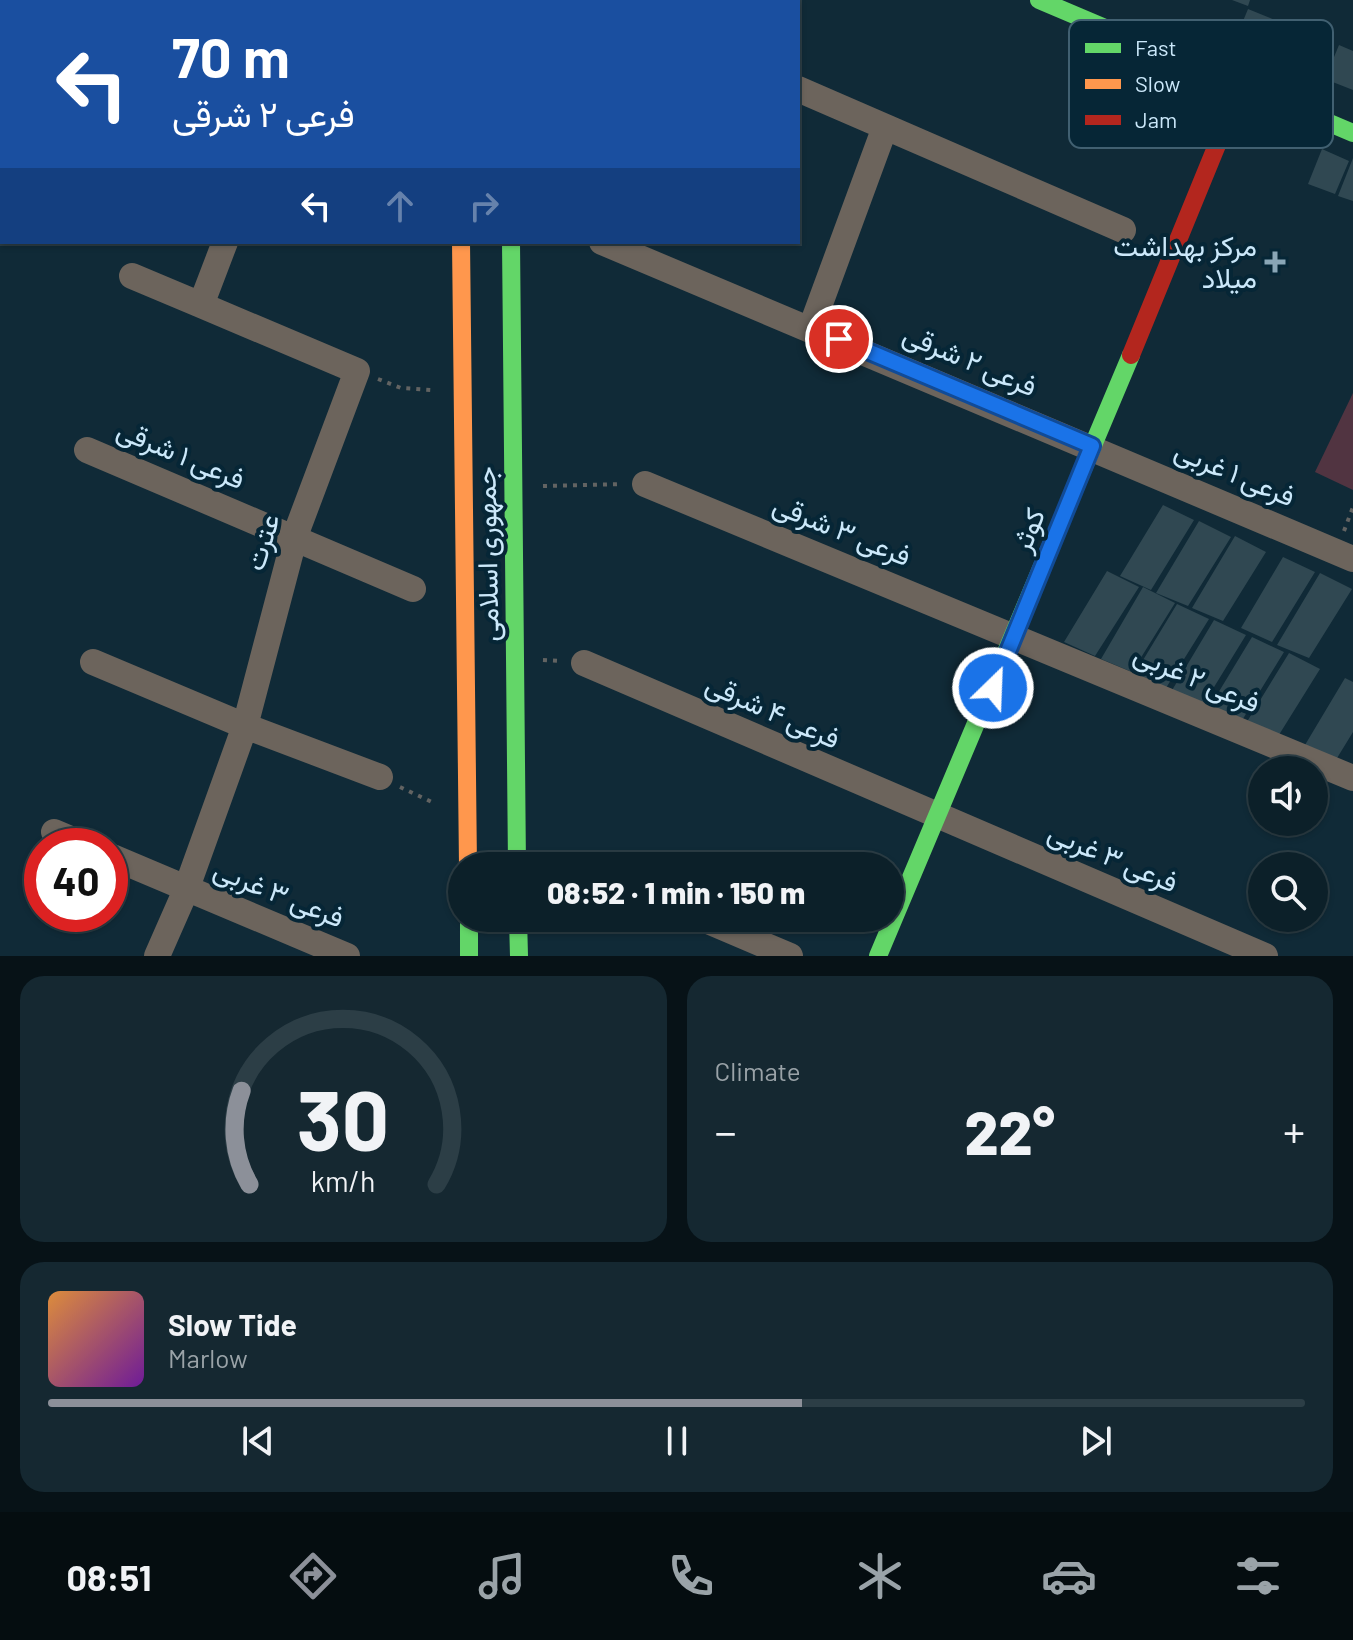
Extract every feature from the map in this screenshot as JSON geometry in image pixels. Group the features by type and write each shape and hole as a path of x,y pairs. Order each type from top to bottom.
{"main road":[{"path":"1039,0 1085,20"},
{"path":"1333,125 1353,133"},
{"name":"کوثر","path":"878,956 1015,636 1216,148"},
{"name":"جمهوری اسلامی","path":"461,244 468,852"},
{"name":"جمهوری اسلامی","path":"511,244 517,852"},
{"path":"462,269 469,259 486,247 512,269"},
{"path":"469,932 469,956"},
{"path":"518,932 519,956"}],"street":[{"path":"800,90 1123,230"},
{"path":"811,328 885,127"},
{"path":"201,305 224,244"},
{"name":"فرعی ۲ شرقی","path":"607,244 1092,446"},
{"path":"132,276 357,371"},
{"name":"عترت","path":"157,956 186,890 245,726 295,536 357,371"},
{"name":"فرعی ۱ غربی","path":"1092,446 1353,559"},
{"name":"فرعی ۱ شرقی","path":"87,450 295,536"},
{"name":"فرعی ۳ شرقی","path":"645,484 1015,636"},
{"path":"295,536 413,589"},
{"name":"فرعی ۲ غربی","path":"1015,636 1353,778"},
{"path":"93,662 245,726 380,777"},
{"name":"فرعی ۴ شرقی","path":"584,663 936,817"},
{"name":"فرعی ۳ غربی","path":"936,817 1265,956"},
{"path":"128,864 186,890"},
{"name":"فرعی ۳ غربی","path":"186,890 347,956"},
{"path":"734,932 790,956"}],"path":[{"path":"357,371 401,388 434,391 463,386"},
{"path":"514,486 645,484"},
{"path":"516,658 584,663"},
{"path":"380,777 468,819"}],"shaded area":[{"path":"1353,393 1353,490 1315,472"}],"building":[{"path":"1232,0 1250,0 1248,6"},
{"path":"1248,9 1275,20 1243,20"},
{"path":"1339,45 1353,51 1353,90 1333,82 1333,60"},
{"path":"1322,149 1349,161 1335,194 1308,184"},
{"path":"1353,158 1353,201 1338,196"},
{"path":"1163,505 1194,520 1151,590 1120,576"},
{"path":"1199,521 1231,537 1188,606 1156,593"},
{"path":"1235,536 1266,552 1223,621 1192,608"},
{"path":"1283,557 1315,572 1272,642 1241,628"},
{"path":"1107,571 1139,587 1095,656 1064,642"},
{"path":"1320,573 1352,589 1309,658 1277,645"},
{"path":"1143,587 1175,603 1132,672 1101,659"},
{"path":"1177,604 1209,619 1166,688 1134,675"},
{"path":"1214,620 1246,635 1203,705 1171,692"},
{"path":"1252,637 1284,652 1241,722 1209,708"},
{"path":"1289,653 1320,669 1277,738 1245,725"},
{"path":"1345,678 1353,682 1353,732 1334,763 1328,761 1328,756 1317,756 1302,750"}],"traffic: fast":[{"path":"1039,0 1086,20"},
{"path":"1333,125 1353,133"},
{"path":"511,244 517,852"},
{"path":"878,956 1131,355"},
{"path":"469,932 469,956"},
{"path":"518,932 519,956"}],"traffic: slow":[{"path":"461,244 468,852"}],"traffic: jam":[{"path":"1131,355 1216,148"}],"place":[{"name":"مرکز بهداشت میلاد","path":"1275,262"}],"route":[{"path":"839,339 1092,446 993,688"}]}
